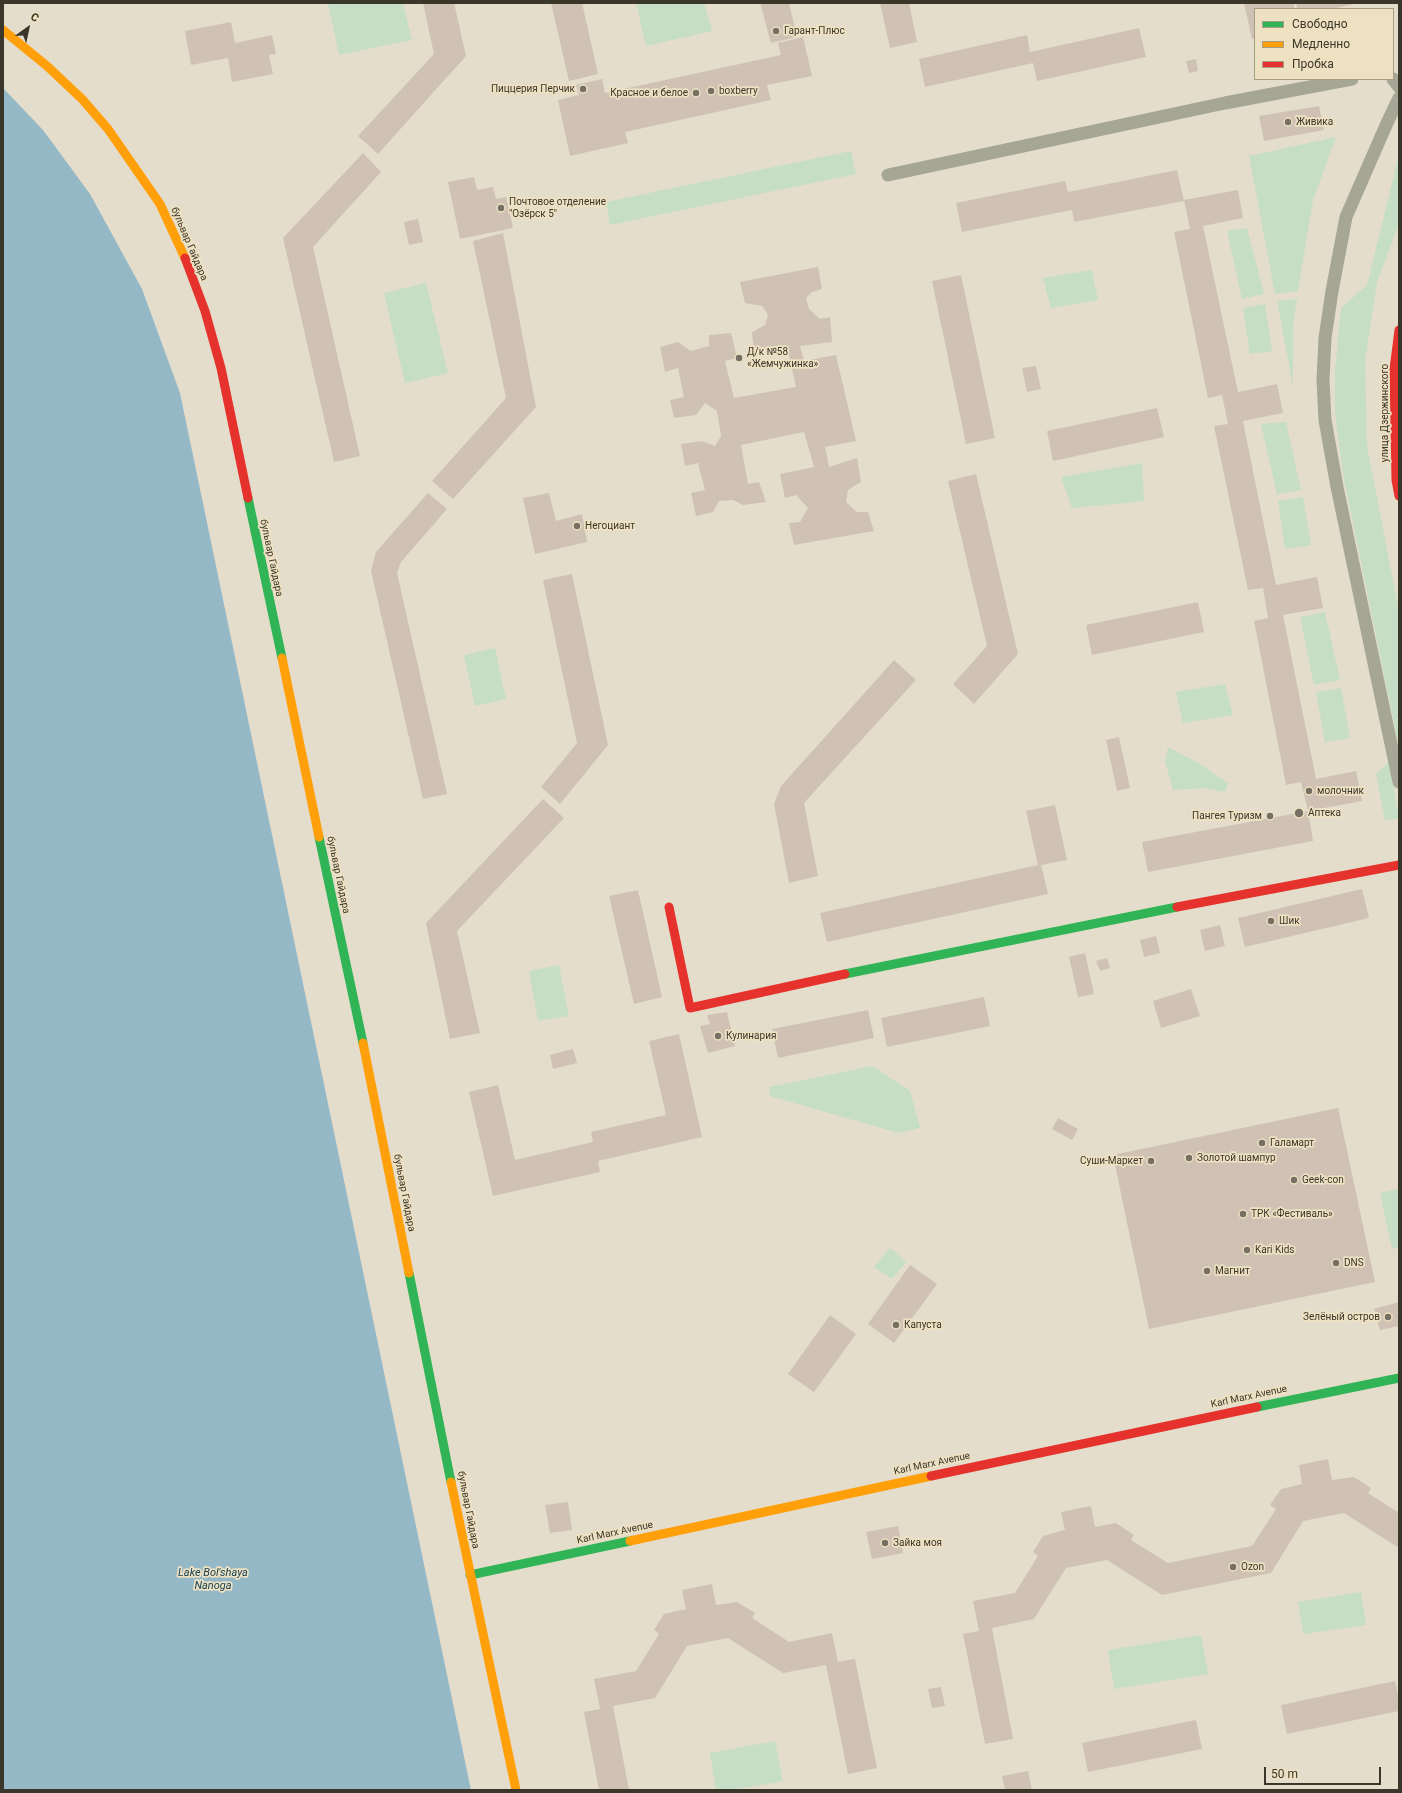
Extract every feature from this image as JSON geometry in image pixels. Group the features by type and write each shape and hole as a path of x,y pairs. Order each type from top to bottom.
{"street":[{"name":"бульвар Гайдара","path":"3,30 47,66 82,99 108,129 133,163 160,204 185,258 205,311 221,368 369,1074 470,1575 516,1790"},
{"path":"888,175 1225,103 1347,80"},
{"path":"1399,98 1346,217 1325,338 1323,380 1325,420 1337,487 1399,782"},
{"name":"улица Дзержинского","path":"1399,330 1394,370 1395,453 1399,496"},
{"path":"669,907 690,1008 876,967 1109,920 1399,865"},
{"name":"Karl Marx Avenue","path":"470,1575 1135,1432 1399,1378"}],"green space":[{"path":"328,3 403,3 412,40 339,55"},
{"path":"636,3 704,3 712,31 646,46"},
{"path":"1336,137 1313,200 1298,291 1275,294 1249,156"},
{"path":"851,151 856,174 610,225 606,202"},
{"path":"1399,155 1399,224 1377,282 1365,361 1367,446 1399,612 1399,748 1343,474 1335,413 1335,371 1341,308 1367,285"},
{"path":"1247,228 1264,294 1242,299 1227,231"},
{"path":"1092,270 1098,300 1051,308 1043,278"},
{"path":"426,283 448,373 405,383 384,293"},
{"path":"1297,299 1293,325 1293,386 1277,301"},
{"path":"1265,304 1272,351 1250,354 1243,308"},
{"path":"1286,422 1301,490 1277,494 1261,424"},
{"path":"1142,463 1144,501 1072,508 1061,477"},
{"path":"1303,497 1311,545 1285,549 1278,501"},
{"path":"1325,612 1340,680 1314,685 1300,617"},
{"path":"495,648 506,699 475,706 464,655"},
{"path":"1225,684 1233,715 1183,723 1176,692"},
{"path":"1341,688 1350,738 1325,742 1316,692"},
{"path":"1168,747 1195,761 1228,783 1225,792 1204,788 1173,790 1165,761"},
{"path":"1389,762 1399,819 1385,820 1376,774"},
{"path":"559,965 569,1016 538,1021 529,971"},
{"path":"872,1066 910,1091 920,1128 898,1133 770,1096 769,1087"},
{"path":"1399,1189 1399,1247 1392,1249 1380,1193"},
{"path":"890,1248 906,1262 892,1279 874,1267"},
{"path":"1361,1592 1366,1625 1303,1634 1298,1602"},
{"path":"1201,1635 1208,1674 1114,1689 1108,1650"},
{"path":"775,1741 783,1781 732,1790 716,1790 710,1753"}],"water":[{"name":"Lake Bol'shaya Nanoga","path":"3,88 43,130 90,194 142,289 180,393 471,1790 3,1790"}],"building":[{"path":"423,3 454,3 466,56 378,154 358,136 434,54"},
{"path":"551,3 582,3 598,74 569,81"},
{"path":"760,3 789,3 797,37 771,43"},
{"path":"880,3 909,3 917,42 890,48"},
{"path":"1244,3 1293,3 1295,8 1254,8 1254,38 1252,39"},
{"path":"1296,3 1355,4 1336,8 1297,8"},
{"path":"231,22 235,43 272,35 276,54 269,55 273,74 232,82 228,58 191,65 185,31"},
{"path":"1139,28 1146,57 1037,81 1033,63 925,87 919,59 1027,35 1030,52"},
{"path":"803,37 812,76 767,85 771,100 625,132 628,143 570,156 558,100 579,95 576,85 602,79 605,93 781,55 778,43"},
{"path":"1196,59 1198,71 1189,73 1186,61"},
{"path":"1319,106 1324,130 1264,141 1259,116"},
{"path":"363,153 381,172 313,247 360,456 334,462 283,238"},
{"path":"1177,170 1184,201 1074,222 1072,210 962,232 956,203 1065,181 1068,192"},
{"path":"474,177 477,190 493,187 496,199 506,197 513,228 460,239 448,182"},
{"path":"1238,190 1243,218 1203,226 1238,392 1277,384 1283,413 1243,421 1276,585 1317,577 1323,608 1283,615 1316,779 1356,771 1362,801 1308,811 1301,782 1286,785 1254,621 1268,618 1263,588 1248,590 1214,426 1228,424 1222,395 1208,398 1174,232 1190,229 1184,200"},
{"path":"418,219 423,242 409,245 404,222"},
{"path":"503,233 536,407 453,499 432,481 506,398 473,241"},
{"path":"818,267 822,289 812,292 806,298 809,309 820,319 830,317 832,342 800,346 804,361 836,355 856,441 825,447 829,467 857,458 861,482 848,490 846,502 857,512 868,512 874,531 794,545 789,523 800,522 808,508 796,495 785,498 780,474 814,467 804,432 741,445 748,484 759,482 766,502 743,505 733,500 719,501 713,512 696,516 691,493 705,490 698,463 685,466 681,444 702,441 715,446 721,436 717,411 705,403 696,415 674,418 670,400 684,397 678,368 665,372 660,347 678,342 691,351 709,346 709,335 731,333 737,358 725,361 734,398 796,387 787,347 754,353 752,332 765,325 768,315 762,306 745,303 740,282"},
{"path":"961,275 995,438 966,444 932,281"},
{"path":"1036,366 1041,389 1027,392 1022,368"},
{"path":"1157,408 1164,437 1053,461 1047,431"},
{"path":"976,474 1018,654 974,704 953,684 987,646 948,481"},
{"path":"428,493 447,509 401,562 397,573 447,794 423,799 371,571 376,552"},
{"path":"549,493 556,521 582,514 587,542 535,554 523,498"},
{"path":"572,574 608,745 560,804 541,787 577,743 543,580"},
{"path":"1198,602 1204,632 1092,655 1086,625"},
{"path":"894,660 916,680 804,803 818,876 789,883 774,804 781,786"},
{"path":"1119,737 1130,788 1117,791 1106,740"},
{"path":"543,799 564,818 457,931 480,1033 450,1039 426,923"},
{"path":"1055,805 1067,860 1041,865 1048,894 827,942 820,913 1038,865 1026,811"},
{"path":"1308,811 1313,841 1148,872 1142,842"},
{"path":"1362,889 1369,918 1245,947 1238,918"},
{"path":"638,890 662,997 634,1004 609,896"},
{"path":"1220,925 1225,946 1205,951 1200,930"},
{"path":"1156,936 1160,953 1144,957 1140,940"},
{"path":"1085,953 1094,994 1078,997 1069,957"},
{"path":"1107,958 1110,968 1100,971 1096,961"},
{"path":"1191,989 1200,1016 1161,1028 1153,1001"},
{"path":"984,997 990,1026 887,1047 881,1018"},
{"path":"868,1010 874,1038 778,1058 772,1029"},
{"name":"Кулинария","path":"727,1012 735,1046 708,1053 700,1026 710,1024 707,1015"},
{"path":"679,1034 702,1137 598,1161 600,1172 493,1196 469,1092 498,1085 515,1160 593,1142 591,1132 666,1115 649,1041"},
{"path":"573,1049 577,1063 553,1069 550,1055"},
{"name":"ТРК «Фестиваль»","path":"1338,1108 1375,1282 1149,1329 1113,1155"},
{"path":"1058,1118 1078,1129 1072,1140 1052,1129"},
{"path":"910,1265 937,1284 894,1343 868,1324"},
{"name":"Зелёный остров","path":"1399,1302 1399,1326 1380,1330 1374,1309"},
{"path":"830,1315 856,1334 814,1392 788,1374"},
{"path":"1328,1459 1332,1480 1354,1477 1371,1488 1368,1493 1399,1513 1399,1548 1344,1513 1303,1521 1271,1573 1162,1595 1107,1560 1066,1568 1034,1619 992,1628 1013,1739 985,1744 963,1634 979,1631 973,1601 1015,1593 1038,1556 1033,1552 1043,1536 1065,1530 1061,1512 1091,1506 1095,1527 1116,1523 1134,1535 1131,1540 1168,1563 1252,1546 1276,1509 1270,1505 1281,1489 1302,1484 1299,1465"},
{"path":"568,1502 572,1530 550,1533 545,1505"},
{"name":"Зайка моя","path":"898,1526 903,1553 872,1559 866,1532"},
{"path":"712,1584 716,1605 737,1602 755,1613 752,1618 789,1642 832,1633 838,1662 855,1659 877,1768 848,1774 826,1665 783,1673 728,1638 687,1646 655,1698 613,1706 629,1790 599,1790 584,1712 600,1709 594,1679 636,1671 659,1634 654,1630 664,1614 686,1609 682,1590"},
{"path":"1395,1681 1399,1700 1399,1711 1287,1734 1281,1705"},
{"path":"941,1687 945,1706 932,1708 928,1689"},
{"path":"1196,1720 1202,1749 1088,1772 1082,1743"},
{"path":"1028,1771 1032,1790 1005,1790 1002,1776"}],"traffic: fast":[{"path":"248,498 282,658"},
{"path":"319,837 363,1043"},
{"path":"845,974 1177,907"},
{"path":"409,1273 451,1482"},
{"path":"1257,1407 1399,1378"},
{"path":"470,1575 630,1541"}],"traffic: slow":[{"path":"3,30 47,66 82,99 108,129 160,204 185,258"},
{"path":"282,658 319,837"},
{"path":"363,1043 409,1273"},
{"path":"630,1541 931,1476"},
{"path":"451,1482 516,1790"}],"traffic: jam":[{"path":"185,258 205,311 221,368 248,498"},
{"path":"1399,330 1394,369 1396,480 1399,496"},
{"path":"1177,907 1399,865"},
{"path":"669,907 690,1008 845,974"},
{"path":"931,1476 1257,1407"}],"place":[{"name":"Гарант-Плюс","path":"776,31"},
{"name":"Пиццерия Перчик","path":"583,89"},
{"name":"boxberry","path":"711,91"},
{"name":"Красное и белое","path":"696,93"},
{"name":"Живика","path":"1288,122"},
{"name":"Почтовое отделение \"Озёрск 5\"","path":"501,208"},
{"name":"Д/к №58 «Жемчужинка»","path":"739,358"},
{"name":"Негоциант","path":"577,526"},
{"name":"молочник","path":"1309,791"},
{"name":"Аптека","path":"1299,813"},
{"name":"Пангея Туризм","path":"1270,816"},
{"name":"Шик","path":"1271,921"},
{"name":"Кулинария","path":"718,1036"},
{"name":"Галамарт","path":"1262,1143"},
{"name":"Золотой шампур","path":"1189,1158"},
{"name":"Суши-Маркет","path":"1151,1161"},
{"name":"Geek-con","path":"1294,1180"},
{"name":"ТРК «Фестиваль»","path":"1243,1214"},
{"name":"Kari Kids","path":"1247,1250"},
{"name":"DNS","path":"1336,1263"},
{"name":"Магнит","path":"1207,1271"},
{"name":"Зелёный остров","path":"1388,1317"},
{"name":"Капуста","path":"896,1325"},
{"name":"Зайка моя","path":"885,1543"},
{"name":"Ozon","path":"1233,1567"}]}
